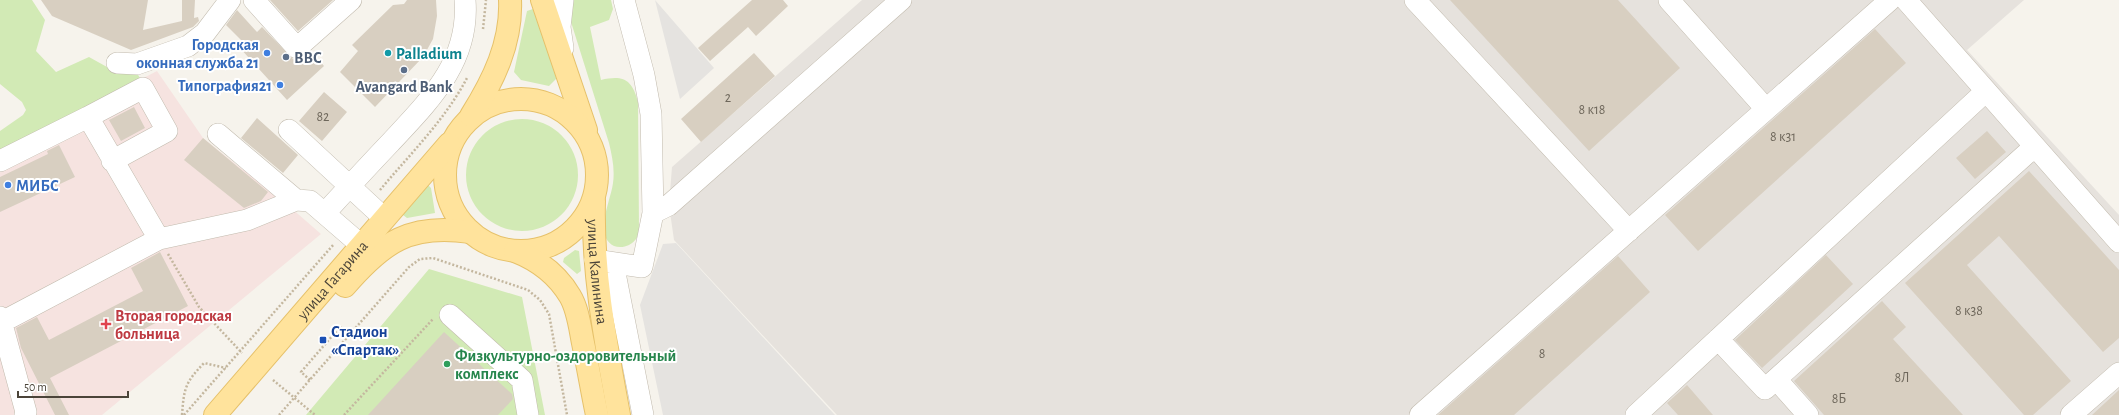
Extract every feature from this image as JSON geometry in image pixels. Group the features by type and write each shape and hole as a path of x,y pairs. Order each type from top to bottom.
{"main road":[{"path":"471,117 488,89 504,50 510,0"},
{"path":"510,250 532,250 551,245 566,237 578,227 587,214 594,200 598,185 598,170 566,68 542,0"},
{"path":"471,117 493,105 525,98 544,102 559,108 574,119 588,137"},
{"name":"улица Гагарина","path":"215,415 384,218 450,144 471,117"},
{"path":"450,144 444,161 445,179 449,199 456,214 470,232"},
{"name":"улица Калинина","path":"594,200 593,241 604,261 606,344 619,415"},
{"name":"улица Гагарина","path":"232,415 352,278 377,253 396,240 428,229 448,228 470,232"},
{"name":"улица Калинина","path":"470,232 488,243 529,257 545,267 557,279 571,298 579,323 597,415"}],"street":[{"path":"117,63 137,64 188,46 205,33 230,0"},
{"path":"254,0 297,48 351,0"},
{"path":"325,212 422,108 444,81 459,50 466,18 465,0"},
{"path":"563,0 560,27 566,68"},
{"path":"624,0 644,75 651,114 653,213 642,267 604,261 643,415"},
{"path":"653,213 669,205 901,0"},
{"path":"1416,0 1628,231"},
{"path":"1669,0 1766,109"},
{"path":"1420,415 1890,0"},
{"path":"1906,0 1985,92 2119,242"},
{"path":"0,161 142,88 167,131 112,160"},
{"path":"1636,415 1985,92"},
{"path":"88,117 159,239"},
{"path":"289,130 384,218"},
{"path":"218,134 296,200"},
{"path":"1718,339 1765,389 2034,147"},
{"path":"25,415 26,412 1,320 159,239 247,220 296,200 310,201 325,212 361,245"},
{"path":"450,315 522,380 528,415"},
{"path":"2071,415 2119,373"},
{"path":"1776,379 1808,415"}],"path":[{"path":"159,239 199,306 241,352"},
{"path":"183,415 241,352 336,242"},
{"path":"344,415 436,315 442,312 450,315"},
{"path":"310,380 301,372 340,327 349,334"},
{"path":"183,415 184,390 191,376 204,363 226,368"},
{"path":"273,380 315,415"},
{"path":"279,415 294,398"}],"shaded area":[{"path":"655,0 714,68 680,99"},
{"path":"862,0 2024,0 1967,50 2119,215 2119,415 837,415 674,240 669,205 672,167"},
{"name":"Вторая городская больница","path":"157,71 203,138 243,170 245,168 321,234 102,415 0,415 0,153"},
{"path":"676,243 835,415 663,415 640,305 663,244"}],"green space":[{"path":"0,0 32,0 45,20 36,51 56,72 89,57 116,72 136,71 142,82 0,156 0,131 23,115 26,110 22,102 0,84"},
{"path":"568,0 611,0 613,9 609,20 590,27 601,80 615,78 626,80 633,88 638,102 639,230 635,240 624,247 614,246 608,241 605,234 605,217 614,178 612,158 609,143 571,22"},
{"path":"533,9 557,78 549,86 521,80 514,72 527,11"},
{"path":"522,119 544,123 562,135 574,153 578,175 574,197 562,215 544,227 522,231 500,227 482,215 470,197 466,175 470,153 482,135 500,123"},
{"path":"428,185 431,188 435,213 407,218 403,215 404,211 425,186"},
{"path":"575,250 579,251 581,271 577,274 563,262 564,258"},
{"path":"429,269 522,297 545,415 306,415"}],"building":[{"path":"41,0 148,0 143,30 182,21 182,0 195,0 194,18 198,17 199,21 193,27 131,50 52,16"},
{"path":"270,0 333,0 298,31"},
{"name":"Palladium","path":"407,0 436,0 437,16 433,39 423,57 375,107 340,72 358,51 352,45 393,5 404,4"},
{"path":"752,0 783,0 788,6 756,36 748,27 710,61 698,48"},
{"path":"1450,0 1618,0 1680,68 1589,151"},
{"path":"237,10 257,32 262,27 293,59 300,60 311,51 324,66 287,100 239,47 244,43 226,25"},
{"path":"1875,29 1906,63 1698,251 1665,215"},
{"path":"754,53 775,76 701,142 681,119"},
{"path":"324,92 347,112 322,141 299,121"},
{"path":"134,107 145,128 121,141 109,120"},
{"path":"257,118 298,155 283,173 241,138"},
{"path":"1987,131 2006,152 1975,179 1956,158"},
{"path":"203,138 268,192 261,201 244,208 184,160"},
{"path":"59,145 75,177 0,212 0,177 48,154 47,151"},
{"path":"2029,171 2119,270 2119,338 2103,352 1999,236 1967,265 2071,381 2033,415 2024,415 1905,283"},
{"path":"160,252 188,306 50,378 69,415 55,415 21,348 16,328 37,317 49,340 143,291 131,268"},
{"path":"1826,255 1853,284 1762,368 1735,340"},
{"path":"1618,256 1650,292 1514,415 1438,415"},
{"path":"1882,301 1906,327 1893,339 1963,415 1824,415 1794,381"},
{"name":"Физкультурно-оздоровительный комплекс","path":"444,332 512,394 513,399 498,415 368,415"},
{"path":"1687,385 1713,415 1678,415 1667,403"},
{"path":"2119,390 2119,415 2092,415"}],"place":[{"name":"Городская оконная служба 21","path":"267,53"},
{"name":"Palladium","path":"388,53"},
{"name":"ВВС","path":"286,57"},
{"name":"Avangard Bank","path":"404,70"},
{"name":"Типография21","path":"280,85"},
{"name":"МИБС","path":"8,185"},
{"name":"Вторая городская больница","path":"106,324"},
{"name":"Стадион «Спартак»","path":"323,340"},
{"name":"Физкультурно-оздоровительный комплекс","path":"447,364"}]}
